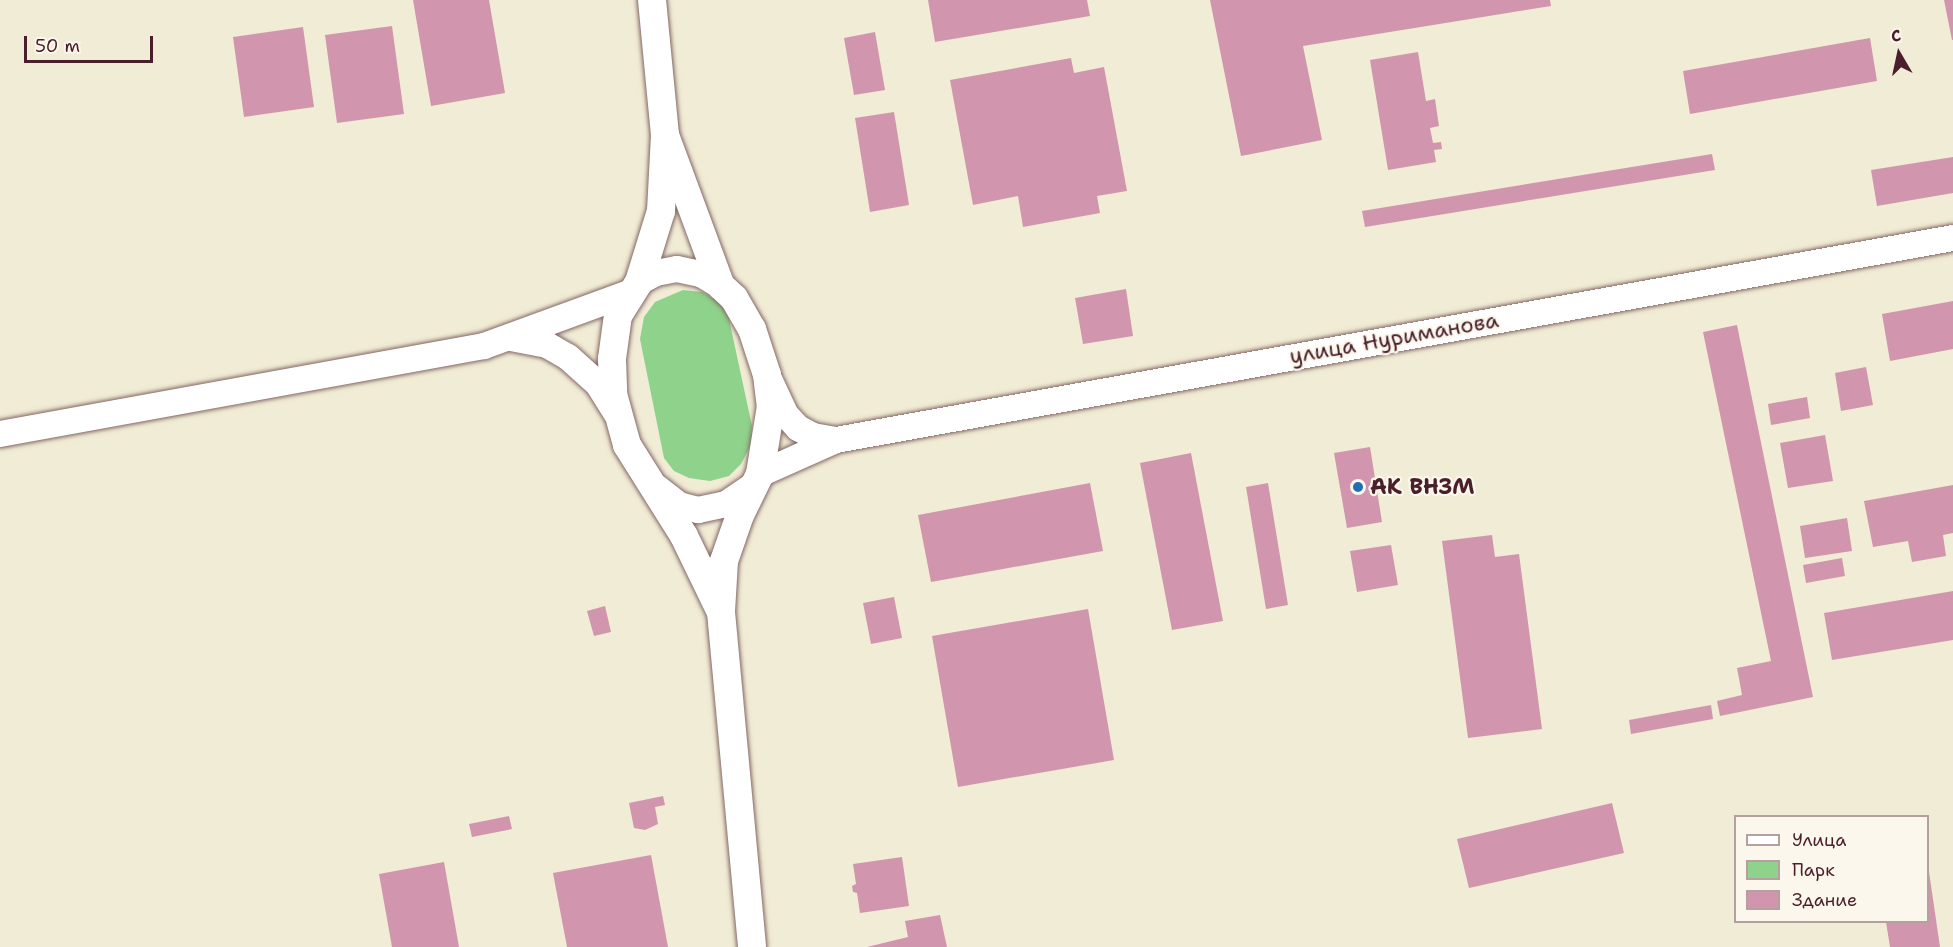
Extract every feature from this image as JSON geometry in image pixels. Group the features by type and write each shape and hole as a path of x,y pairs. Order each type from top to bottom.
{"main road":[{"path":"616,413 612,375 615,329 634,288 661,211 665,135 652,0"},
{"path":"665,135 721,286 745,315 778,402 798,428 813,436 836,440"},
{"name":"улица Нуриманова","path":"836,440 1953,238"},
{"path":"0,434 511,338 634,288 656,273 677,269 701,274 721,286"},
{"path":"511,338 547,345 568,357 598,384 616,413 627,445 712,587 721,612"},
{"path":"752,947 721,612 724,561 756,480 770,424 767,375"},
{"path":"647,475 679,505 698,510 726,504 756,480 836,440"}],"green space":[{"path":"683,290 702,292 720,302 729,319 752,426 751,445 741,464 729,476 710,481 689,478 674,471 664,458 640,339 644,317 655,302"}],"building":[{"path":"413,0 489,0 505,93 431,106"},
{"path":"928,0 1087,0 1090,16 935,42"},
{"path":"1210,0 1550,0 1551,6 1303,46 1322,140 1241,156"},
{"path":"1944,0 1953,0 1953,40 1952,40"},
{"path":"392,26 404,114 337,123 325,35"},
{"path":"303,27 314,107 244,117 233,37"},
{"path":"875,32 885,90 854,95 844,38"},
{"path":"1870,38 1877,81 1690,114 1683,71"},
{"path":"1418,52 1426,101 1435,99 1439,126 1430,128 1433,143 1441,142 1442,149 1434,150 1436,162 1388,170 1370,60"},
{"path":"1071,58 1074,73 1104,67 1127,191 1097,196 1100,213 1023,227 1018,196 973,205 950,80"},
{"path":"894,112 909,205 870,212 855,118"},
{"path":"1712,154 1715,170 1365,227 1362,211"},
{"path":"1953,157 1953,193 1877,206 1871,170"},
{"path":"1126,289 1133,336 1083,344 1075,298"},
{"path":"1953,301 1953,349 1890,361 1882,314"},
{"path":"1737,325 1813,697 1720,716 1717,701 1742,695 1737,668 1771,661 1703,332"},
{"path":"1866,367 1873,405 1841,411 1835,373"},
{"path":"1807,397 1810,418 1771,425 1768,404"},
{"path":"1825,435 1833,481 1788,488 1780,443"},
{"name":"АК ВНЗМ","path":"1370,447 1382,522 1347,528 1334,453"},
{"path":"1191,453 1223,621 1172,630 1140,463"},
{"path":"1090,483 1103,551 931,582 918,515"},
{"path":"1268,483 1288,605 1266,609 1246,487"},
{"path":"1953,485 1953,533 1943,535 1946,556 1912,562 1908,541 1873,547 1864,501"},
{"path":"1847,518 1852,551 1805,558 1800,526"},
{"path":"1492,535 1495,557 1519,554 1542,729 1468,738 1442,541"},
{"path":"1391,545 1398,585 1357,592 1350,551"},
{"path":"1842,558 1845,576 1806,583 1803,565"},
{"path":"1953,591 1953,640 1832,660 1824,613"},
{"path":"894,597 902,638 871,644 863,603"},
{"path":"605,606 611,632 594,636 587,611"},
{"path":"1088,609 1114,760 958,787 932,636"},
{"path":"1711,705 1713,719 1631,734 1629,720"},
{"path":"663,796 665,805 655,807 658,824 645,830 634,828 629,803"},
{"path":"1612,803 1624,853 1469,888 1457,839"},
{"path":"509,816 512,829 472,837 469,824"},
{"path":"651,855 668,947 567,947 553,873"},
{"path":"902,857 909,906 860,913 857,893 853,892 852,886 856,884 853,864"},
{"path":"444,862 459,947 392,947 379,874"},
{"path":"1929,872 1940,947 1890,947 1886,923 1929,923"},
{"path":"940,915 947,947 867,947 908,937 905,921"}],"place":[{"name":"АК ВНЗМ","path":"1358,487"}]}
